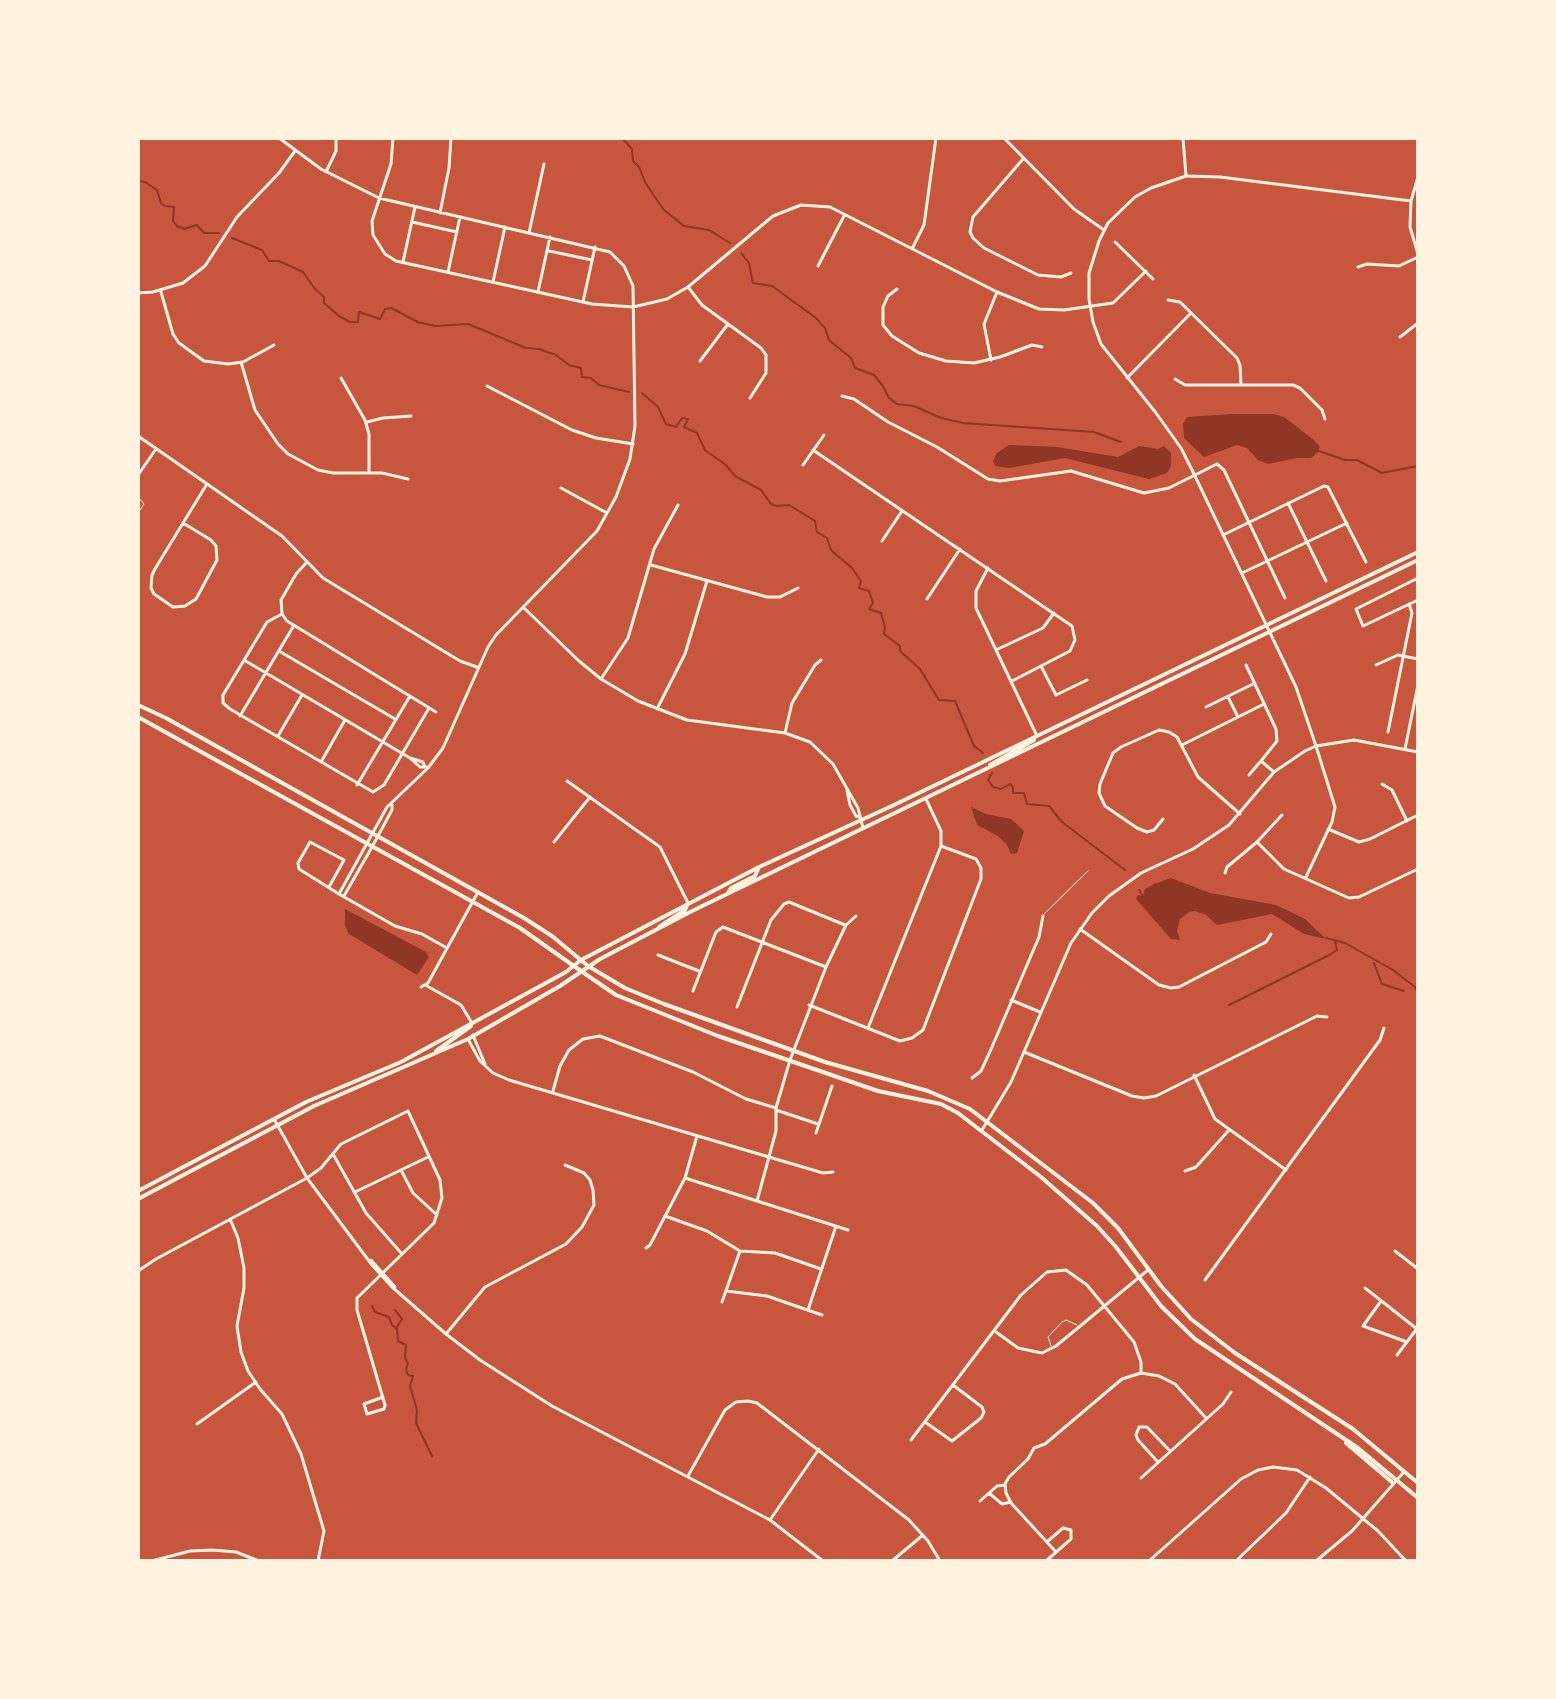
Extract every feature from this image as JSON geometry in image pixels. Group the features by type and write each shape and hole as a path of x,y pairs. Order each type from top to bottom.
{"main road":[{"path":"138,1191 326,1092 401,1062 581,960 759,867 1418,552"},
{"path":"138,1199 314,1106 468,1039 568,981 588,966 728,893 1418,560"},
{"path":"138,705 478,892 552,936 608,979 651,999 793,1051 959,1103 988,1121 1093,1203 1118,1228 1180,1308 1205,1331 1353,1429 1418,1483"},
{"path":"138,717 539,939 616,995 718,1036 878,1091 941,1104 982,1130 1097,1226 1161,1306 1195,1339 1339,1435 1418,1498"},
{"path":"982,771 1037,736"},
{"path":"728,893 731,888 755,876 759,867"},
{"path":"658,929 663,921 688,907 688,903"},
{"path":"421,1061 467,1031 472,1023"}],"street":[{"path":"279,138 326,172 379,198 610,252 624,266 633,286 635,418 633,444 622,485 608,513 581,548 496,635 477,667 452,731 426,768 392,804 392,810 341,895"},
{"path":"326,172 336,151 336,138"},
{"path":"393,138 391,164 372,221 373,235 381,251 389,258 610,307 633,307 667,299 688,287 773,216 801,205 817,205 845,215 997,292 1039,309 1064,310 1113,303 1146,271"},
{"path":"440,213 451,138"},
{"path":"913,247 924,225 936,138"},
{"path":"1004,138 1082,216 1104,230"},
{"path":"1183,138 1186,176"},
{"path":"138,293 183,283 205,266 237,217 279,173 295,151"},
{"path":"1023,159 973,217 970,232 984,248 1034,273 1061,277 1071,273"},
{"path":"529,233 544,164"},
{"path":"1306,877 1332,822 1334,802 1296,687 1181,448 1101,344 1090,307 1089,273 1104,230 1120,210 1151,188 1186,176 1220,177 1411,201"},
{"path":"1358,267 1367,264 1399,266 1418,255 1410,227 1411,201 1418,177"},
{"path":"403,263 415,207"},
{"path":"818,266 845,215"},
{"path":"448,273 460,217"},
{"path":"412,222 457,232"},
{"path":"493,282 505,227"},
{"path":"538,292 550,237"},
{"path":"1115,242 1153,279"},
{"path":"583,302 595,247"},
{"path":"547,251 592,260"},
{"path":"688,287 702,305 761,348 766,355 766,373 750,398"},
{"path":"897,289 888,296 881,319 887,331 905,346 946,361 974,363 1032,345 1042,347"},
{"path":"161,290 169,326 179,343 204,361 241,362 274,345"},
{"path":"991,360 984,324 997,292"},
{"path":"1168,300 1180,302 1237,358 1241,384"},
{"path":"1127,378 1191,313"},
{"path":"1400,337 1418,323"},
{"path":"700,361 728,324"},
{"path":"241,362 255,410 288,454 326,471 369,472 408,479"},
{"path":"341,378 366,422 369,472"},
{"path":"1175,379 1185,385 1293,385 1322,410 1325,419"},
{"path":"487,386 572,430 596,438 633,444"},
{"path":"842,396 854,399 988,479 1000,481 1071,471 1144,493 1169,488 1217,464 1221,466 1285,598"},
{"path":"366,422 411,416"},
{"path":"803,465 824,435"},
{"path":"138,436 282,536 323,578 460,661 477,667"},
{"path":"138,475 156,449"},
{"path":"813,450 1072,626 1075,640 1065,655 1012,681"},
{"path":"183,523 211,540 216,546 217,560 196,599 185,606 173,607 154,594 151,581 155,569 183,523 207,484"},
{"path":"1223,535 1328,487 1366,562"},
{"path":"561,488 608,513"},
{"path":"1288,503 1326,581"},
{"path":"601,679 628,638 661,532 678,505"},
{"path":"882,541 902,511"},
{"path":"1242,573 1347,523"},
{"path":"927,599 960,549"},
{"path":"307,562 284,595 282,614 293,627 436,712"},
{"path":"651,565 767,597 780,597 798,588"},
{"path":"988,568 974,599 1037,736"},
{"path":"1418,578 1356,609 1363,626 1418,600"},
{"path":"657,709 689,643 707,581"},
{"path":"1388,732 1412,613 1409,604"},
{"path":"523,607 601,679 657,709 706,724 804,738 826,755 847,791 850,805 863,828"},
{"path":"997,650 1043,628 1054,613"},
{"path":"282,614 267,622 223,697 225,705 240,716 370,792 379,791 429,708"},
{"path":"240,716 293,627"},
{"path":"279,651 395,719"},
{"path":"1376,665 1398,655 1418,659"},
{"path":"244,660 410,758 423,762 426,768"},
{"path":"785,733 792,703 821,660"},
{"path":"1246,665 1276,729 1277,741 1249,775"},
{"path":"1041,666 1056,695 1087,680"},
{"path":"1206,707 1255,683"},
{"path":"1405,749 1418,685"},
{"path":"277,737 302,695"},
{"path":"357,785 410,696"},
{"path":"1228,697 1238,717"},
{"path":"1182,745 1265,704"},
{"path":"320,763 345,720"},
{"path":"1163,819 1154,830 1147,832 1137,828 1105,806 1099,793 1113,753 1159,730 1177,737 1201,781 1240,814"},
{"path":"982,1130 1004,1095 1057,972 1080,929 1099,906 1130,880 1206,841 1240,814 1274,772 1292,758 1316,746 1354,740 1418,752"},
{"path":"1261,761 1274,772"},
{"path":"567,781 660,847 688,903"},
{"path":"1382,784 1392,790 1407,821"},
{"path":"554,842 590,797"},
{"path":"868,1028 941,846 941,831 926,799"},
{"path":"1225,873 1227,867 1257,842 1282,815"},
{"path":"1328,829 1359,842 1418,815"},
{"path":"329,887 344,860 310,842 297,866 341,895 395,926 422,934 447,948"},
{"path":"1257,842 1284,869 1349,898 1359,897 1418,869"},
{"path":"809,1005 900,1041 912,1038 923,1030 981,879 981,868 976,859 941,846"},
{"path":"421,987 426,985 478,892"},
{"path":"737,1007 778,910 789,902 846,925"},
{"path":"757,1201 776,1131 776,1109 793,1051 826,967 846,925 856,916"},
{"path":"972,1078 981,1071 1039,937 1043,916"},
{"path":"693,991 719,928 723,927 826,967"},
{"path":"1080,929 1165,988 1179,987 1266,942 1271,934"},
{"path":"658,955 700,972"},
{"path":"426,985 461,1005 472,1023"},
{"path":"1011,1000 1040,1012"},
{"path":"1024,1052 1138,1098 1156,1096 1317,1016 1327,1017"},
{"path":"1205,1280 1380,1040 1384,1028"},
{"path":"473,1035 485,1064"},
{"path":"553,1091 560,1066 569,1050 583,1039 600,1036 693,1072 746,1099 819,1124"},
{"path":"468,1039 480,1061 493,1073 509,1080 823,1173 833,1172"},
{"path":"1194,1075 1215,1119 1286,1170"},
{"path":"816,1133 832,1086"},
{"path":"138,1271 307,1178 321,1168 341,1144 408,1111 440,1180 442,1198 437,1215 424,1235 360,1294 356,1302 383,1397 384,1409 367,1414 364,1404 383,1397"},
{"path":"274,1119 307,1178 369,1259 397,1290 446,1334 480,1360 552,1406 770,1520 823,1561"},
{"path":"1185,1171 1196,1167 1229,1130"},
{"path":"646,1248 685,1178 697,1136"},
{"path":"333,1154 366,1213 402,1254"},
{"path":"355,1192 429,1156"},
{"path":"446,1334 485,1287 566,1244 582,1227 594,1205 593,1190 584,1173 565,1165"},
{"path":"401,1170 413,1193 437,1215"},
{"path":"685,1178 848,1230"},
{"path":"665,1216 707,1231 740,1251 775,1253 821,1269"},
{"path":"230,1219 238,1238 244,1268 238,1340 248,1371 282,1414 301,1454 324,1531 318,1561"},
{"path":"807,1310 836,1226"},
{"path":"722,1302 740,1251"},
{"path":"1395,1251 1418,1269"},
{"path":"911,1440 1031,1284 1047,1272 1066,1270 1075,1275 1104,1305 1134,1342 1141,1362 1141,1373"},
{"path":"994,1331 1018,1348 1042,1353 1053,1348 1148,1270"},
{"path":"1365,1288 1418,1328 1397,1355"},
{"path":"726,1291 767,1296 822,1315"},
{"path":"1381,1301 1363,1326 1407,1342"},
{"path":"1056,1552 1011,1502 1005,1485 1034,1448 1045,1444 1122,1379 1141,1373 1159,1376 1175,1384 1206,1418"},
{"path":"197,1424 256,1382"},
{"path":"925,1422 952,1441 981,1418 984,1412 982,1407 953,1385"},
{"path":"1141,1478 1223,1404 1231,1392"},
{"path":"688,1476 725,1410 736,1402 757,1403 909,1520 940,1561"},
{"path":"1158,1462 1138,1440 1139,1427 1147,1427 1170,1451"},
{"path":"770,1520 819,1449"},
{"path":"1149,1561 1247,1475 1264,1468 1278,1467 1293,1469 1310,1477 1363,1518 1406,1561"},
{"path":"1316,1561 1363,1518 1405,1471"},
{"path":"1236,1561 1286,1513 1310,1477"},
{"path":"980,1501 998,1485 1005,1485"},
{"path":"989,1493 1002,1504 1011,1502"},
{"path":"1046,1561 1071,1539 1070,1529 1063,1528 1047,1542"},
{"path":"892,1561 923,1535"},
{"path":"152,1561 190,1551 212,1550 236,1552 259,1561"}],"lane":[{"path":"138,497 144,504 138,513"},
{"path":"1043,916 1088,871"},
{"path":"1053,1348 1048,1337 1062,1322 1066,1320 1079,1327"}],"shaded area":[{"path":"1234,414 1284,417 1314,440 1320,447 1318,452 1311,458 1268,464 1258,460 1247,448 1237,445 1204,457 1184,438 1183,424 1187,417"},
{"path":"1009,445 1057,447 1118,457 1139,446 1158,449 1164,446 1171,453 1171,466 1167,473 1149,479 1065,458 1009,468 995,466 993,461 997,453"},
{"path":"971,807 1011,819 1024,831 1017,853 1011,854 998,836 977,825"},
{"path":"1171,878 1210,893 1276,905 1305,919 1326,939 1304,934 1272,914 1217,925 1206,915 1195,911 1180,919 1177,930 1180,940 1171,939 1136,899 1138,895 1143,896 1145,889"},
{"path":"345,909 426,952 429,957 417,975 349,934 345,926"}],"waterway":[{"path":"622,138 632,149 633,161 663,209 684,226 709,230 730,243"},
{"path":"138,181 157,190 165,206 174,207 173,221 177,226 184,229 197,225 204,233 219,233"},
{"path":"232,238 262,250 269,261 279,261 303,272 324,297 324,303 350,322 358,322 359,312 380,319 385,309 391,308 418,322 435,326 468,324 526,348 556,355 569,365 581,368 582,377 591,378 599,385 629,392"},
{"path":"741,253 749,263 753,283 772,286 816,318 825,328 829,340 851,358 855,368 874,375 889,398 897,404 914,406 941,418 963,423 1094,432 1121,442"},
{"path":"642,393 658,407 666,424 676,427 682,418 688,419 684,427 697,433 705,450 726,465 735,476 761,490 771,504 789,505 815,521 817,532 827,538 831,550 852,568 861,581 859,588 869,591 873,603 869,609 881,613 884,634 900,646 900,651 920,669 939,700 955,701 974,746 983,753"},
{"path":"1319,451 1345,460 1357,460 1382,473 1418,466"},
{"path":"992,773 988,780 993,787 1001,789 1010,784 1013,793 1024,793 1027,804 1049,806 1062,822 1125,870"},
{"path":"1139,890 1143,896"},
{"path":"1326,938 1345,943 1393,970 1418,993"},
{"path":"1229,1005 1331,954 1337,950 1335,942"},
{"path":"1374,963 1382,984 1404,991"},
{"path":"372,1306 375,1312 389,1317 397,1329 398,1341 406,1345 406,1370 408,1375 413,1376 410,1386 417,1410 416,1423 432,1456"},
{"path":"395,1310 402,1319 397,1327"}]}
